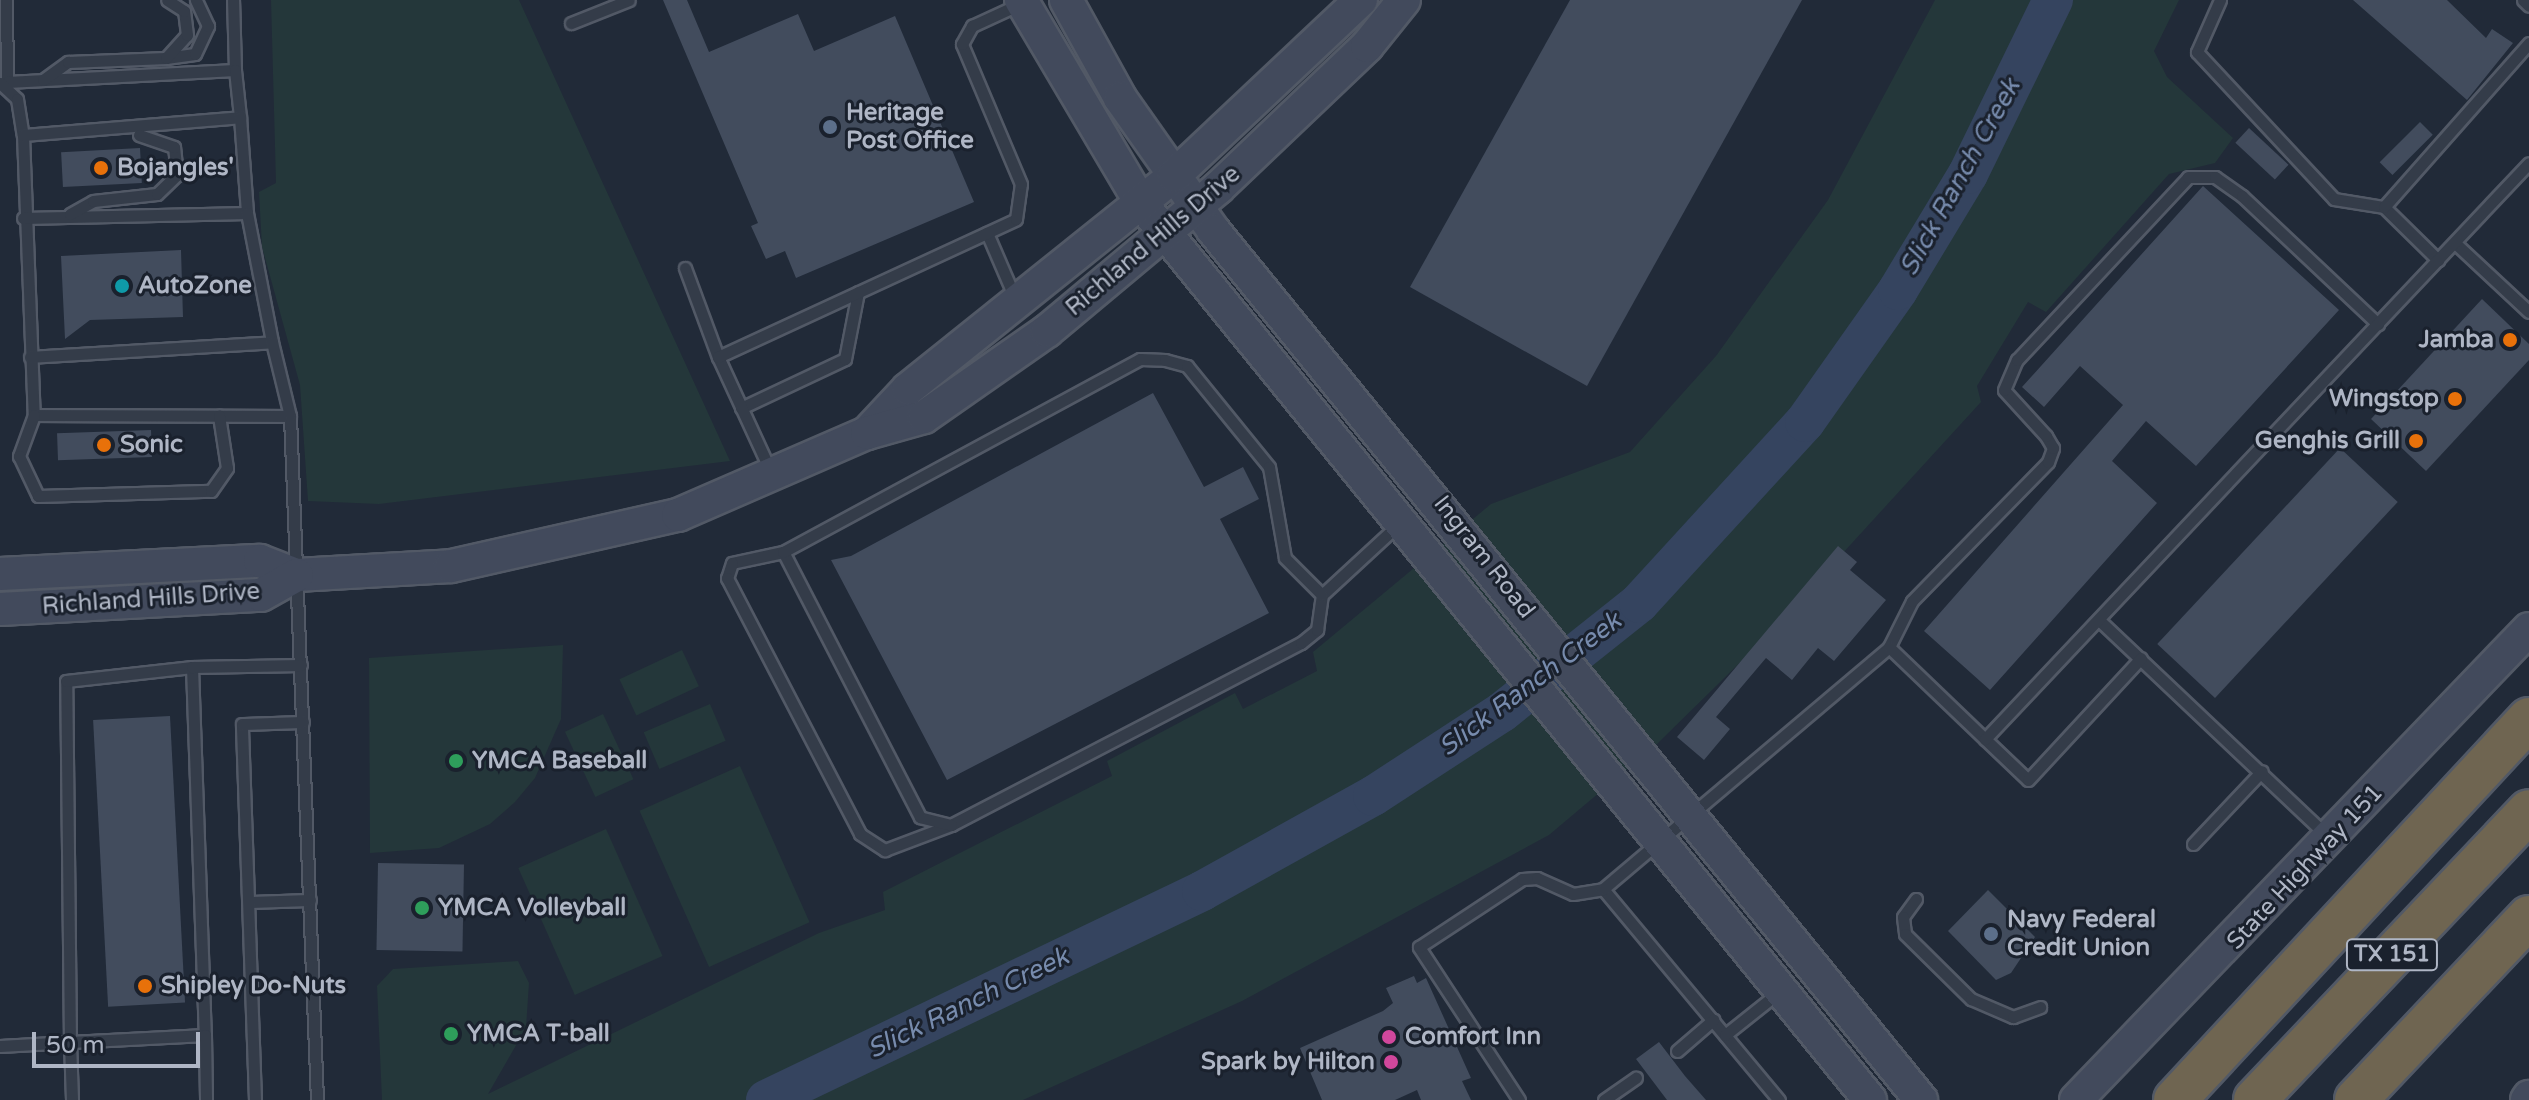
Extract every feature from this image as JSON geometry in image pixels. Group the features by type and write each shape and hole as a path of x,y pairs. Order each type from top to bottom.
{"highway":[{"path":"2175,1100 2529,719"},
{"name":"TX 151","path":"2255,1100 2529,811"},
{"name":"TX 151","path":"2356,1100 2529,917"},
{"path":"2366,1100 2529,955"}],"main road":[{"name":"Ingram Road","path":"1066,0 1195,206 1434,495 1921,1100"},
{"name":"Richland Hills Drive","path":"867,433 908,389 1019,306 1174,176 1361,0"},
{"name":"Richland Hills Drive","path":"0,574 260,561 297,575 451,566 558,546 678,515 773,477 867,433 924,417 981,383 1195,206 1313,100 1404,0"},
{"name":"Ingram Road","path":"1022,1 1141,203 1610,772 1870,1100"},
{"path":"1404,519 1434,495"},
{"name":"Richland Hills Drive","path":"0,609 261,595 297,575"},
{"name":"State Highway 151","path":"2076,1100 2098,1089 2529,629"},
{"path":"2054,1100 2080,1075 2098,1089"}],"lane":[{"path":"6,0 4,83 23,135 23,218 34,415 19,456 38,496 211,491 227,468 219,416"},
{"path":"166,58 187,35 184,11 167,0"},
{"path":"42,81 68,62 195,54 208,26 196,0"},
{"path":"233,0 235,70 247,213 290,416 317,1100"},
{"path":"571,23 629,0"},
{"path":"2220,0 2197,52 2334,199 2384,207 2438,260"},
{"path":"2523,0 2529,6"},
{"path":"718,357 1016,219 1024,202 962,44 972,26 1022,1"},
{"path":"2384,207 2529,43"},
{"path":"4,83 235,70"},
{"path":"79,135 240,117"},
{"path":"23,135 152,135 174,147 177,175 157,194 93,201 66,217"},
{"path":"1985,739 2100,621 2529,163"},
{"path":"1519,1100 1419,947 1522,879 1537,878 1573,894 1603,889 1693,816 1889,647 1912,601 2048,462 2053,448 2046,436 2004,390 2017,360 2188,177 2215,177 2242,196 2378,324"},
{"path":"23,218 247,213"},
{"path":"987,233 1019,306"},
{"path":"2455,243 2529,312"},
{"path":"685,268 718,357 773,477"},
{"path":"741,408 845,359 858,292"},
{"path":"30,357 272,342"},
{"path":"1322,595 1285,558 1269,467 1187,366 1165,360 1140,359 783,552 732,563 727,578 860,834 885,850 951,825 1301,643 1317,630 1322,595 1404,519"},
{"path":"34,415 290,416"},
{"path":"783,552 920,817 951,825"},
{"path":"2100,621 2331,839"},
{"path":"1889,647 2028,780 2141,658"},
{"path":"72,1100 66,681 192,667 301,665"},
{"path":"192,667 206,1100"},
{"path":"255,1100 242,724 303,722"},
{"path":"2193,844 2262,771"},
{"path":"1603,889 1779,1100"},
{"path":"1916,899 1903,917 1905,934 1971,999 2005,1016 2040,1007"},
{"path":"249,902 310,900"},
{"path":"1725,1035 1782,989"},
{"path":"1677,1051 1713,1020"},
{"path":"0,1046 205,1035"},
{"path":"1604,1100 1636,1078"}],"shaded area":[{"path":"271,0 519,0 730,461 379,504 308,501 300,385 262,247 259,192 276,183"},
{"path":"1935,0 2179,0 2154,51 2167,77 2233,138 2215,163 2169,174 2046,312 2028,302 1977,386 1981,402 1767,636 1657,744 1549,835 1242,1001 1023,1100 382,1100 377,986 393,969 518,961 529,983 526,1028 488,1094 819,933 885,910 883,892 1112,776 1107,761 1235,693 1243,709 1317,671 1313,652 1491,504 1630,452 1716,356 1828,200"},
{"name":"YMCA Baseball","path":"563,645 561,719 535,778 515,802 490,824 439,848 370,853 369,658"},
{"path":"682,650 699,686 636,715 619,679"},
{"path":"710,704 726,741 659,769 644,732"},
{"path":"603,714 633,779 595,797 565,732"},
{"path":"740,766 810,922 709,967 640,811"},
{"path":"606,829 663,956 575,995 518,868"}],"building":[{"name":"Heritage Post Office","path":"663,0 687,0 709,52 798,14 814,51 895,16 974,202 796,278 785,251 766,259 751,226 758,223"},
{"path":"1570,0 1802,0 1587,386 1410,287"},
{"path":"2353,0 2447,0 2486,38 2492,29 2513,43 2467,100"},
{"path":"2420,122 2433,135 2392,175 2380,162"},
{"path":"2249,128 2288,165 2275,179 2235,143"},
{"name":"Bojangles'","path":"140,148 142,183 63,187 61,152"},
{"path":"2203,186 2339,310 2196,466 2146,421 2112,461 2157,503 1990,690 1924,631 2123,405 2080,366 2044,407 2022,387"},
{"name":"AutoZone","path":"181,250 183,317 90,320 65,339 61,256"},
{"path":"2482,299 2529,344 2529,360 2426,471 2371,419"},
{"path":"1153,393 1204,487 1243,467 1259,499 1220,519 1269,613 947,780 831,560 851,556"},
{"name":"Sonic","path":"151,430 152,457 58,460 57,433"},
{"path":"2340,448 2398,502 2215,698 2157,644"},
{"path":"1838,546 1857,562 1850,570 1886,600 1834,661 1818,648 1792,680 1766,658 1716,717 1730,729 1704,760 1677,737"},
{"path":"170,716 185,1003 108,1007 93,720"},
{"name":"YMCA Volleyball","path":"378,863 464,865 462,951 376,950"},
{"name":"Navy Federal Credit Union","path":"1988,890 2035,937 2011,973 1996,980 1948,931"},
{"name":"Comfort Inn","path":"1414,976 1417,983 1426,978 1471,1078 1462,1081 1471,1100 1421,1100 1417,1090 1395,1100 1322,1100 1300,1048 1383,1011 1393,1003 1386,988"},
{"path":"1659,1042 1706,1100 1667,1100 1636,1059"}],"waterway":[{"name":"Slick Ranch Creek","path":"766,1100 1202,891 1373,796 1502,712 1639,603 1805,422 1898,290 1968,174 2053,0"}],"place":[{"name":"Heritage Post Office","path":"830,127"},
{"name":"Bojangles'","path":"101,168"},
{"name":"AutoZone","path":"122,286"},
{"name":"Jamba","path":"2510,340"},
{"name":"Wingstop","path":"2455,399"},
{"name":"Genghis Grill","path":"2416,441"},
{"name":"Sonic","path":"104,445"},
{"name":"YMCA Baseball","path":"456,761"},
{"name":"YMCA Volleyball","path":"422,908"},
{"name":"Navy Federal Credit Union","path":"1991,934"},
{"name":"Shipley Do-Nuts","path":"145,986"},
{"name":"YMCA T-ball","path":"451,1034"},
{"name":"Comfort Inn","path":"1389,1037"},
{"name":"Spark by Hilton","path":"1391,1062"}]}
